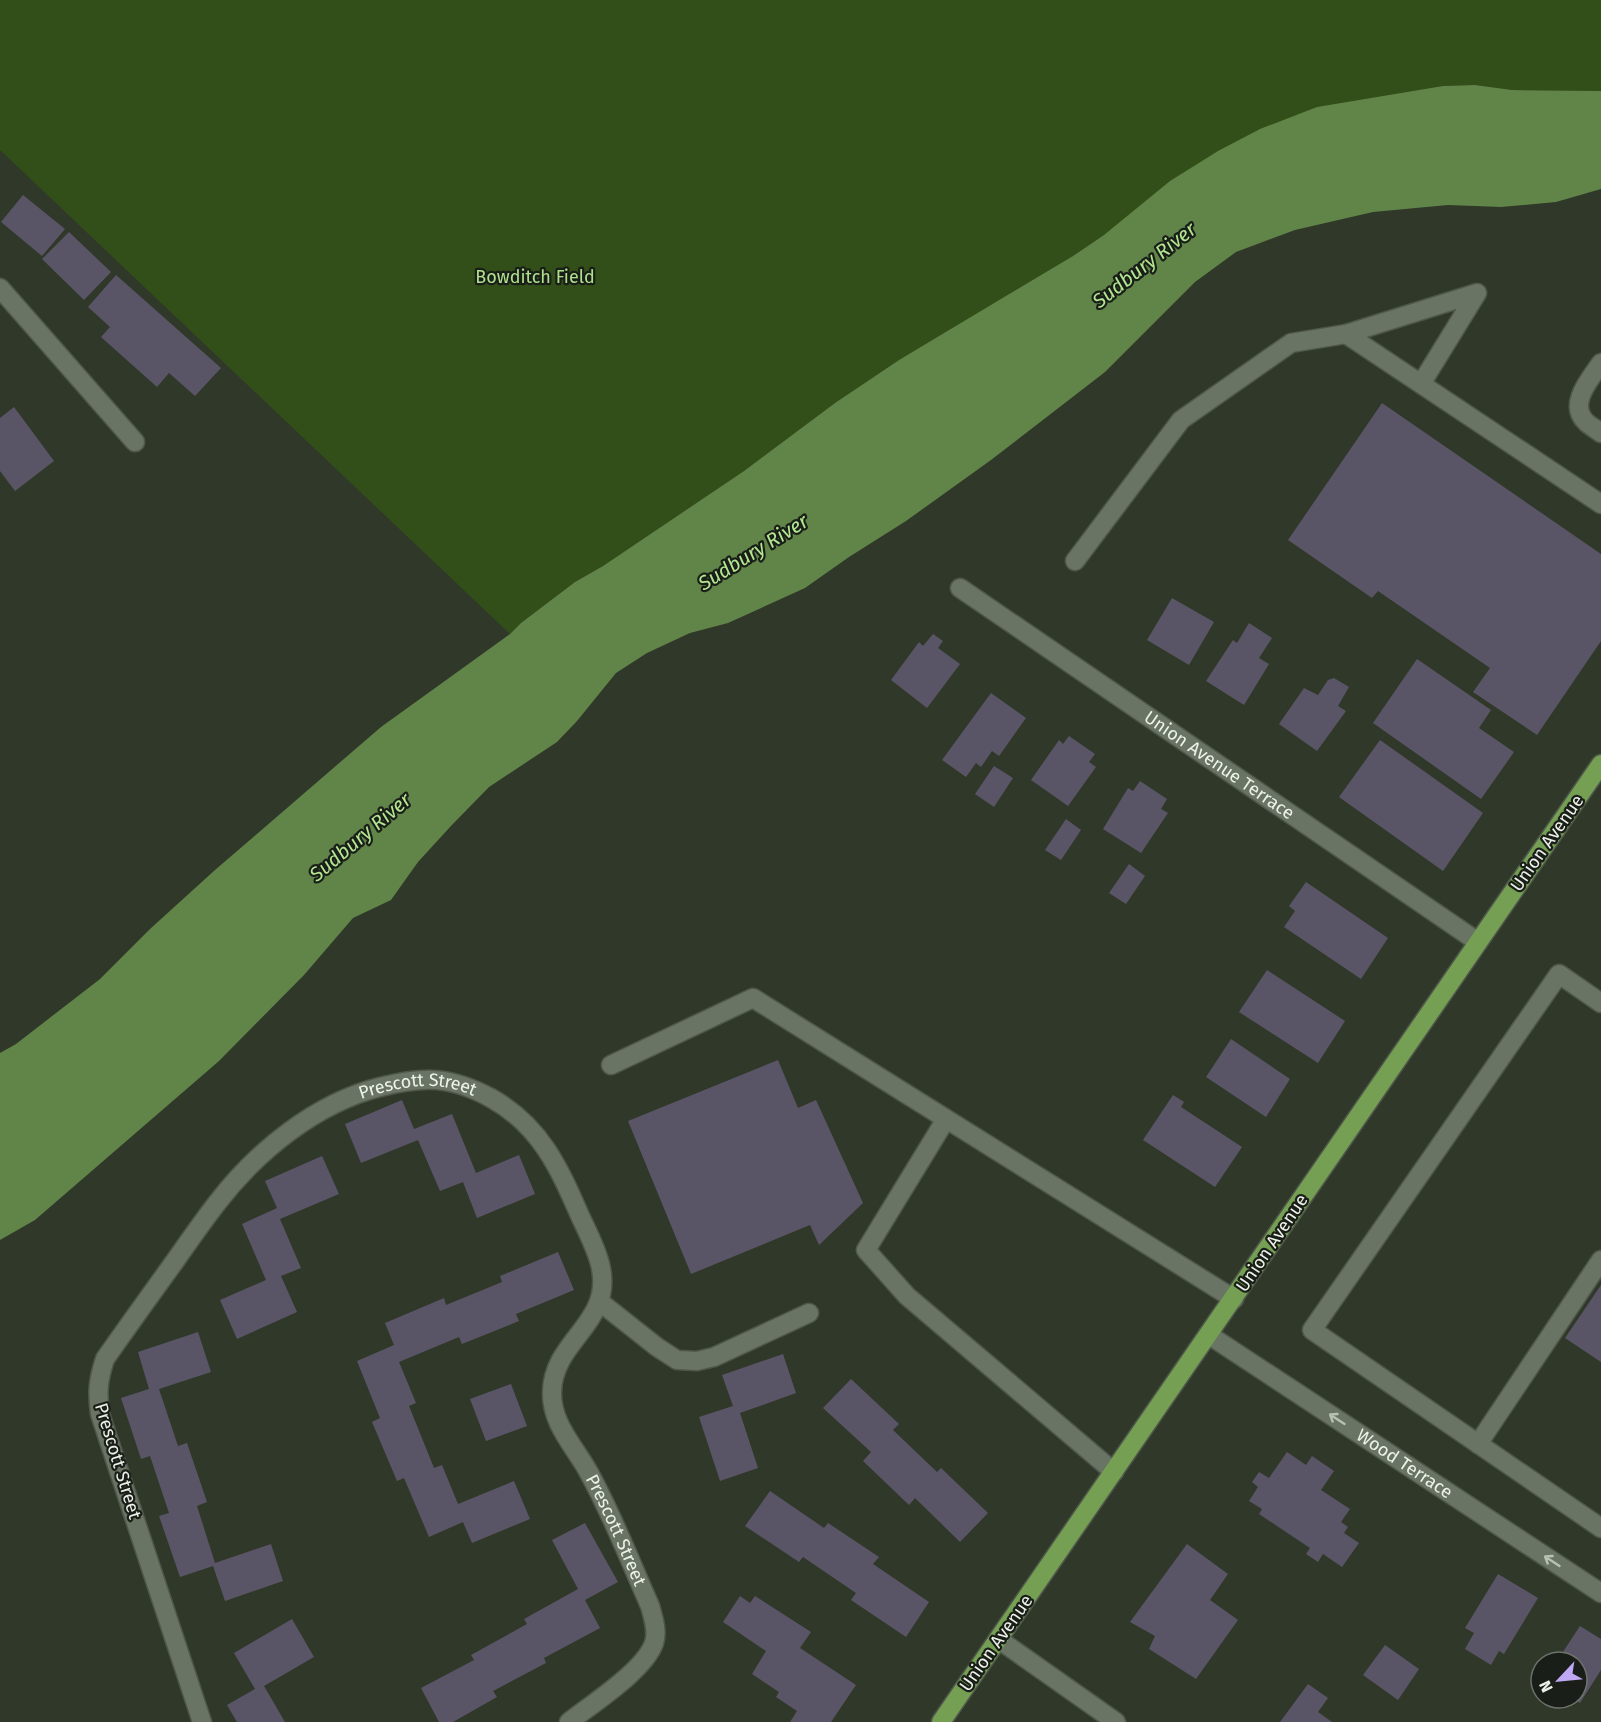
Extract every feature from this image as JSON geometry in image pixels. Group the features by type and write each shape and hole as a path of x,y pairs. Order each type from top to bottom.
{"main road":[{"name":"Union Avenue","path":"941,1722 1601,764"}],"street":[{"path":"0,288 135,442"},
{"path":"1075,561 1180,420 1291,343 1346,334 1477,293 1421,384"},
{"path":"1346,334 1601,504"},
{"path":"1601,363 1580,395 1579,408 1583,420 1601,433"},
{"name":"Union Avenue Terrace","path":"960,588 1478,942"},
{"path":"1601,1003 1559,974 1312,1330 1601,1528"},
{"path":"611,1065 753,998 1234,1299"},
{"name":"Prescott Street","path":"202,1722 100,1414 98,1378 105,1359 218,1202 265,1152 327,1108 365,1091 400,1082 436,1078 469,1086 525,1122 548,1150 565,1182 600,1264 603,1285 600,1302 591,1319 561,1357 552,1393 564,1434 588,1471 650,1606 655,1625 655,1641 647,1658 636,1670 569,1722"},
{"path":"946,1119 866,1250 906,1296 1114,1472"},
{"path":"1478,1444 1601,1260"},
{"path":"600,1302 677,1360 697,1361 714,1356 809,1313"},
{"name":"Wood Terrace","path":"1209,1335 1601,1593"},
{"path":"998,1639 1116,1722"}],"green space":[{"name":"Bowditch Field","path":"0,0 1601,0 1601,91 1512,90 1475,85 1443,86 1317,107 899,360 835,403 744,471 603,566 575,582 510,634 0,150"}],"water":[{"name":"Sudbury River","path":"1475,85 1512,90 1601,91 1601,189 1556,202 1501,207 1448,205 1373,212 1295,230 1236,252 1195,282 1105,372 991,460 906,521 805,588 728,623 690,633 647,653 616,673 557,742 489,787 418,862 391,900 353,918 304,975 219,1061 35,1220 0,1240 0,1053 16,1044 100,979 150,929 215,870 381,727 510,634 575,582 603,566 744,471 835,403 899,360 1073,256 1104,235 1170,181 1218,151 1260,129 1317,107 1443,86"}],"building":[{"path":"23,195 65,229 42,256 1,222"},
{"path":"69,232 111,272 84,300 42,259"},
{"path":"116,275 221,368 195,396 169,373 157,387 101,337 110,327 88,307"},
{"path":"1382,403 1601,554 1601,641 1537,735 1473,692 1490,668 1378,591 1372,598 1288,540"},
{"path":"14,407 54,461 15,491 0,471 0,418"},
{"path":"1172,598 1214,622 1189,665 1147,640"},
{"path":"1249,623 1272,638 1259,658 1269,664 1244,705 1206,681 1233,640 1237,643"},
{"path":"933,634 943,641 938,648 960,664 927,708 891,680 919,642 923,646"},
{"path":"1417,659 1491,710 1479,728 1514,752 1481,799 1373,723"},
{"path":"1334,678 1349,687 1338,706 1346,711 1317,751 1279,724 1304,688 1318,695 1328,680"},
{"path":"991,693 1026,718 999,756 992,751 981,767 976,763 966,777 942,760"},
{"path":"1069,736 1095,754 1089,762 1096,767 1068,806 1031,780 1059,740 1063,744"},
{"path":"1380,740 1483,813 1443,871 1339,797"},
{"path":"994,766 1013,778 994,807 975,794"},
{"path":"1140,781 1167,799 1161,809 1168,813 1141,853 1103,829 1128,788 1133,791"},
{"path":"1066,819 1081,830 1061,860 1045,850"},
{"path":"1129,864 1145,876 1126,904 1109,893"},
{"path":"1306,882 1388,938 1361,979 1284,927 1295,911 1289,906"},
{"path":"1267,970 1345,1021 1318,1063 1239,1012"},
{"path":"1231,1039 1290,1079 1266,1117 1206,1077"},
{"path":"778,1060 798,1108 816,1100 863,1203 819,1245 810,1225 691,1274 628,1121"},
{"path":"1173,1095 1184,1102 1181,1107 1242,1147 1215,1187 1143,1140"},
{"path":"402,1100 414,1129 452,1114 476,1173 519,1155 535,1194 477,1218 463,1182 440,1191 418,1140 361,1163 345,1124"},
{"path":"322,1156 339,1194 280,1219 301,1268 281,1276 297,1312 237,1339 220,1300 266,1280 242,1224 277,1208 265,1181"},
{"path":"558,1252 574,1290 516,1314 519,1321 462,1344 459,1337 399,1362 416,1403 409,1406 434,1468 442,1465 458,1504 514,1481 530,1519 472,1543 463,1522 429,1537 404,1478 397,1481 372,1422 380,1418 357,1361 394,1345 385,1323 444,1298 446,1305 502,1282 500,1276"},
{"path":"1601,1285 1601,1362 1565,1338"},
{"path":"198,1332 211,1372 159,1389 178,1446 187,1443 207,1502 197,1506 215,1563 271,1544 283,1581 225,1601 213,1566 180,1577 159,1516 169,1513 150,1456 141,1459 121,1398 149,1389 138,1352"},
{"path":"783,1354 796,1393 740,1413 758,1468 720,1481 699,1417 733,1406 722,1375"},
{"path":"851,1379 899,1424 893,1430 937,1472 941,1468 988,1513 960,1542 915,1498 909,1505 863,1461 871,1452 823,1408"},
{"path":"511,1384 527,1426 486,1441 470,1399"},
{"path":"1287,1452 1306,1465 1312,1456 1334,1471 1321,1490 1350,1509 1341,1522 1348,1527 1344,1533 1359,1543 1342,1567 1323,1554 1318,1562 1306,1554 1310,1548 1259,1514 1262,1509 1249,1501 1258,1487 1252,1482 1259,1472 1269,1478"},
{"path":"770,1491 824,1528 828,1523 879,1557 873,1564 929,1602 906,1637 851,1600 856,1593 803,1557 799,1562 745,1526"},
{"path":"585,1523 618,1582 585,1600 600,1628 544,1658 546,1663 493,1691 497,1697 453,1722 439,1722 421,1688 474,1660 471,1655 527,1624 524,1619 578,1589 552,1540"},
{"path":"1187,1544 1228,1574 1210,1600 1238,1620 1196,1679 1149,1649 1155,1636 1130,1622"},
{"path":"1498,1574 1538,1598 1504,1654 1499,1651 1491,1665 1465,1649 1474,1633 1465,1628"},
{"path":"740,1596 750,1603 755,1596 811,1632 800,1648 856,1685 831,1722 790,1722 797,1711 776,1697 779,1692 752,1674 766,1651 723,1622"},
{"path":"292,1619 314,1657 264,1686 285,1722 237,1722 227,1705 255,1689 234,1653"},
{"path":"1580,1626 1601,1639 1601,1670 1589,1689 1589,1650 1564,1650"},
{"path":"1385,1645 1419,1669 1398,1700 1363,1675"},
{"path":"1308,1684 1328,1698 1318,1712 1332,1722 1280,1722"}]}
